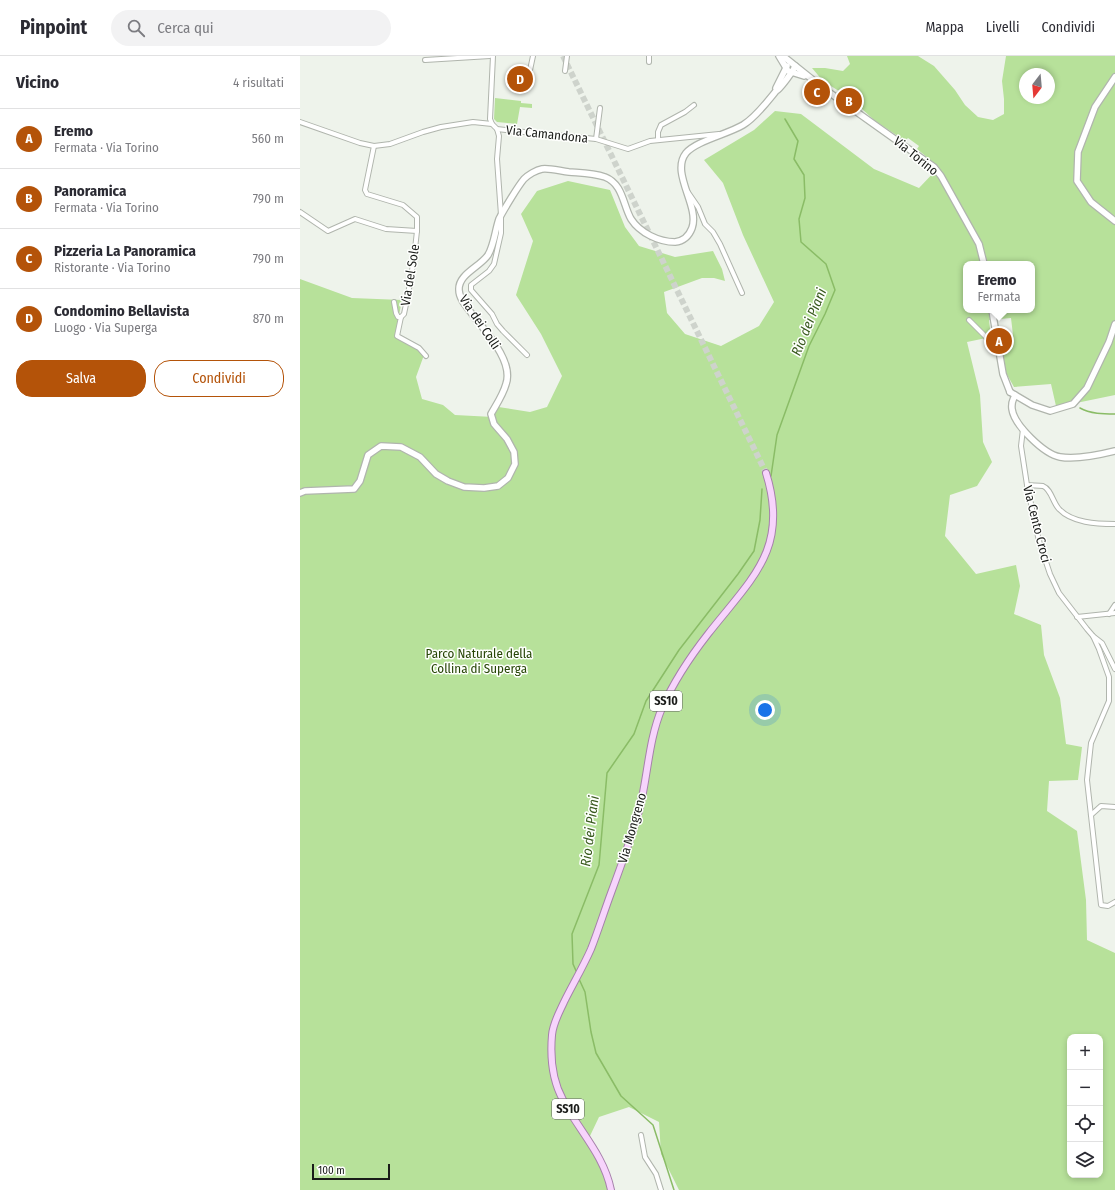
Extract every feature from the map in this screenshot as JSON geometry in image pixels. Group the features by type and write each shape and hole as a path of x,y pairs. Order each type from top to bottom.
{"main road":[{"name":"Via Mongreno","path":"611,1190 600,1159 566,1106 556,1086 552,1072 551,1060 552,1033 556,1020 590,950 623,860 634,826 642,793 650,746 657,721 663,707 685,666 708,634 751,580 766,554 773,531 774,520 772,495 766,473"}],"street":[{"path":"424,60 490,56"},
{"path":"492,124 490,119 493,56"},
{"path":"527,84 533,56"},
{"path":"565,71 567,56"},
{"path":"649,56 649,62"},
{"path":"779,56 786,68"},
{"name":"Via Torino","path":"783,56 793,67 808,75 810,79 934,167 941,176 979,244 983,261"},
{"name":"Via dei Colli","path":"300,493 312,490 354,489 360,481 368,455 381,446 401,447 420,456 436,474 448,481 464,487 484,488 498,486 508,478 515,464 514,452 507,439 494,424 491,414 507,383 508,369 501,353 467,307 461,298 459,291 462,280 488,255 501,215 524,179 541,169 596,174 610,179 619,189 631,218 644,232 668,242 680,242 689,235 693,224 691,207 682,175 681,164 686,154 694,147 744,125 779,89 793,67 788,64 776,87 776,91"},
{"path":"1115,77 1095,107 1078,152 1077,181 1091,202 1115,221"},
{"path":"658,140 658,132 661,125 685,112 694,105"},
{"path":"596,139 600,108"},
{"name":"Via Camandona","path":"300,122 360,143 374,146 390,144 441,127 473,122 492,124 497,129 596,139 628,149 650,141 727,133"},
{"path":"497,129 499,136 497,159 501,233 494,264 489,271 471,285 471,290 492,314 497,324 503,331 528,356"},
{"name":"Via del Sole","path":"374,146 365,190 367,194 403,205 417,217 417,232 410,288 397,336 419,348 426,356"},
{"path":"687,191 698,207 705,224 713,232 720,244 742,294"},
{"path":"300,212 328,231 355,219 386,229 417,232"},
{"name":"Via del Sole","path":"394,302 396,313 398,317 401,317"},
{"path":"992,313 1003,374 1012,395 1012,411 1023,429 1043,449 1060,457 1078,457 1114,452"},
{"path":"969,320 986,337 990,346 999,352"},
{"path":"1012,395 1032,405 1050,411 1072,404 1087,388 1109,342 1115,324"},
{"name":"Via Cento Croci","path":"1023,429 1021,446 1027,485 1038,541 1046,563 1059,593 1093,636 1102,643 1115,669"},
{"path":"1027,485 1044,486 1049,490 1059,509 1077,520 1103,524 1115,524"},
{"path":"1109,614 1115,605"},
{"path":"1077,617 1115,613"},
{"path":"1093,636 1109,677 1109,701 1091,743 1087,780 1101,905 1108,906 1115,902"},
{"path":"1091,814 1101,806 1115,807"},
{"path":"641,1135 645,1157 656,1174 661,1190"}],"green space":[{"name":"Parco Naturale della Collina di Superga","path":"847,56 918,56 934,66 955,90 965,105 978,117 993,120 1004,114 1002,81 1006,56 1115,56 1115,395 1056,406 1051,384 1014,387 1005,371 1000,336 1013,335 1011,318 989,320 991,337 967,342 980,395 983,442 992,462 977,486 950,495 945,536 976,574 1016,565 1020,586 1014,614 1041,625 1044,655 1060,698 1066,744 1082,747 1078,780 1049,781 1047,811 1077,831 1086,900 1087,940 1115,953 1115,1190 679,1190 661,1154 659,1122 629,1107 599,1117 589,1138 595,1148 609,1190 300,1190 300,279 352,298 402,300 395,336 412,344 424,355 416,377 422,399 443,405 455,415 493,417 492,406 530,412 547,407 562,376 541,334 516,295 533,241 521,214 537,191 568,181 610,190 625,227 639,246 675,257 713,251 722,269 725,281 714,278 702,278 664,292 667,313 685,334 721,346 759,326 774,302 743,235 723,183 704,160 754,130 775,111 801,114 874,169 919,188 939,167 917,149 919,146 908,138 905,141 874,120 850,98 823,81 812,68 825,68 843,71 850,64"},
{"path":"495,98 521,101 521,103 532,104 532,108 520,107 517,124 497,122 494,119"}],"waterway":[{"name":"Rio dei Piani","path":"771,476 777,435 809,346 835,290 826,264 801,242 799,219 805,198 804,175 794,159 798,141 785,119"},
{"path":"1080,408 1093,413 1115,414"},
{"name":"Rio dei Piani","path":"577,973 573,964 572,934 599,865 607,773 634,734 646,701 679,650 754,551 760,520 762,489"},
{"name":"Rio dei Piani","path":"579,979 585,992 596,1053 621,1096 653,1125 674,1190"}],"tunnel":[{"path":"563,56 766,473"}],"place":[{"name":"Condomino Bellavista","path":"520,79"},
{"name":"Pizzeria La Panoramica","path":"817,92"},
{"name":"Panoramica","path":"849,101"},
{"name":"Eremo","path":"999,341"}]}
